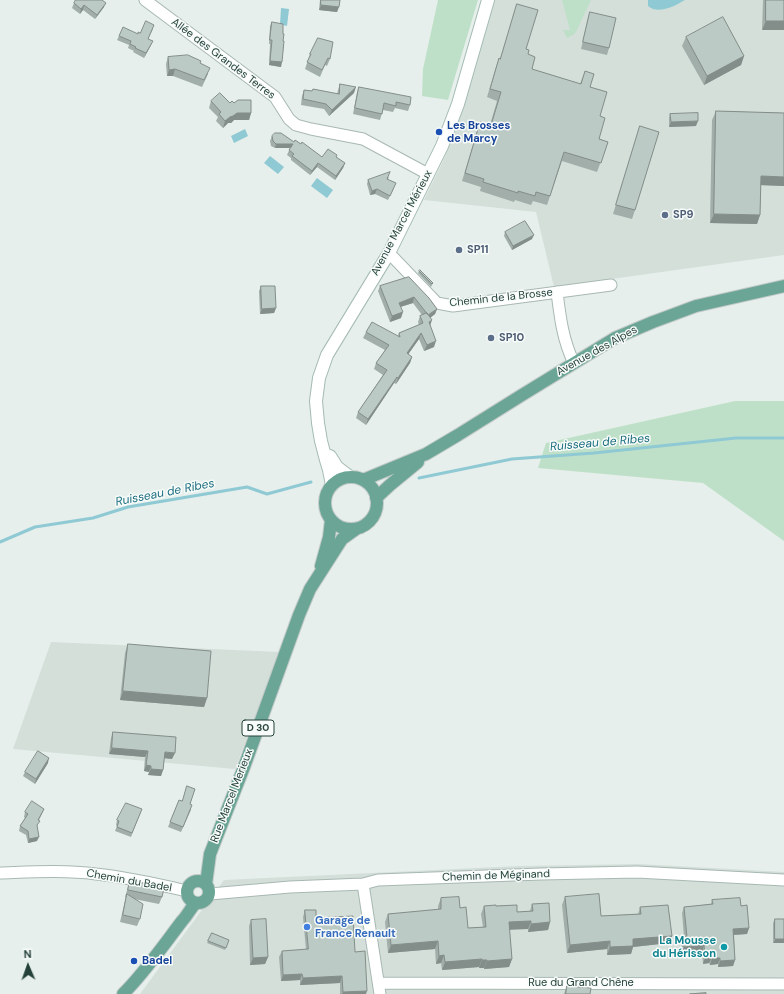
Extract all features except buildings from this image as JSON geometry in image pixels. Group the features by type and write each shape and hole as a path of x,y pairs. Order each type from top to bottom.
{"main road":[{"name":"Avenue Marcel Mérieux","path":"332,485 318,423 316,401 319,378 327,355 389,253 442,146 458,104 488,0"},
{"name":"Avenue des Alpes","path":"363,480 426,454 458,436 615,338 696,306 784,286"},
{"name":"Avenue Marcel Mérieux","path":"321,441 337,467 350,477"},
{"name":"Avenue des Alpes","path":"376,498 426,454"},
{"path":"350,477 363,480 374,491 377,503 375,512 371,520 364,526 349,529 343,528 331,520 327,514 325,500 327,493 336,481 343,478 350,477"},
{"name":"Rue Marcel Merieux","path":"318,576 329,537 331,520"},
{"name":"Rue Marcel Merieux","path":"208,889 210,854 244,767 299,615 310,589 342,539 356,528"},
{"path":"194,882 202,882 208,889 206,901 203,903 195,904 188,899 188,887 194,882"},
{"path":"123,994 154,959 195,904"}],"street":[{"name":"Allée des Grandes Terres","path":"145,0 275,96 289,118 296,125 363,139 428,174"},
{"name":"Chemin de la Brosse","path":"389,253 437,303 453,306 611,285"},
{"path":"556,292 562,329 569,354 574,363"},
{"name":"Chemin de Méginand","path":"208,889 363,884 378,880 637,872 784,880"},
{"name":"Chemin du Badel","path":"0,873 95,873 187,891"},
{"path":"363,884 380,994"},
{"name":"Rue du Grand Chêne","path":"379,983 784,984"}],"shaded area":[{"path":"495,0 784,0 784,255 554,287 536,212 424,200 454,134"},
{"path":"51,642 280,652 235,769 13,749"},
{"path":"639,864 784,872 784,994 140,994 224,880 519,866"}],"green space":[{"path":"438,0 478,0 448,100 422,96 423,69"},
{"path":"562,0 591,0 576,32 567,38 563,30 570,30"},
{"path":"735,401 784,401 784,541 703,483 538,468 546,443"}],"water":[{"path":"648,0 685,0 672,7 657,10 648,6"},
{"path":"281,8 289,9 287,26 280,24"},
{"path":"245,129 248,136 234,143 231,136"},
{"path":"270,156 284,167 278,174 264,163"},
{"path":"317,178 333,190 327,198 311,186"}],"waterway":[{"name":"Ruisseau de Ribes","path":"419,478 512,459 594,453 736,438 784,438"},
{"name":"Ruisseau de Ribes","path":"0,542 35,527 93,518 128,507 247,487 267,494 311,482"}],"place":[{"name":"Les Brosses de Marcy","path":"439,132"},
{"name":"SP9","path":"665,215"},
{"name":"SP11","path":"459,250"},
{"name":"SP10","path":"491,338"},
{"name":"Garage de France Renault","path":"307,927"},
{"name":"La Mousse du Hérisson","path":"724,947"},
{"name":"Badel","path":"134,961"}]}
